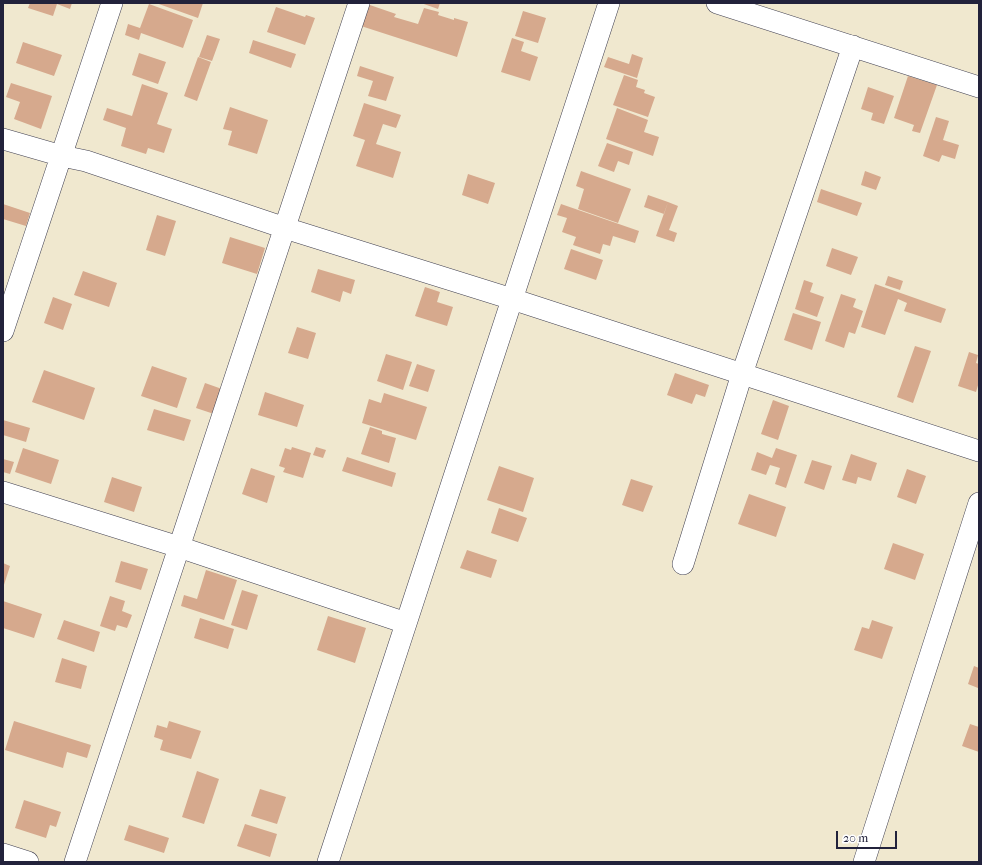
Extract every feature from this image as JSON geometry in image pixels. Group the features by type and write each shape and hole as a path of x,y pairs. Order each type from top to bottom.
{"street":[{"path":"3,331 112,3"},
{"path":"75,862 359,3"},
{"path":"328,862 609,3"},
{"path":"717,3 979,86"},
{"path":"683,564 742,374 853,46"},
{"path":"3,139 62,156 86,161 285,228 512,299 979,451"},
{"path":"3,492 179,547 406,623"},
{"path":"864,862 979,503"},
{"path":"3,854 28,862"}],"building":[{"path":"30,3 72,3 70,9 57,4 53,16 28,8"},
{"path":"156,3 203,3 198,18"},
{"path":"421,3 440,3 438,9"},
{"path":"149,4 193,20 183,48 141,33 139,40 125,35 128,24 140,28"},
{"path":"367,4 396,14 394,17 418,24 424,8 439,12 438,15 454,20 454,18 468,22 457,57 361,26"},
{"path":"276,7 305,17 306,15 315,18 305,45 267,32"},
{"path":"523,11 546,18 538,43 515,36"},
{"path":"207,35 220,39 212,61 199,57"},
{"path":"512,38 524,42 521,51 538,57 530,81 501,72"},
{"path":"253,40 296,54 291,68 249,53"},
{"path":"23,42 62,55 54,76 16,63"},
{"path":"139,53 166,62 158,84 132,75"},
{"path":"632,54 643,58 637,78 604,67 608,57 629,64"},
{"path":"198,57 211,62 197,101 184,96"},
{"path":"360,66 394,77 386,101 368,96 373,81 357,76"},
{"path":"624,75 638,80 636,87 645,90 644,93 655,97 648,117 613,105"},
{"path":"908,76 937,85 920,133 912,131 914,125 894,118"},
{"path":"11,83 52,96 41,129 14,119 20,102 6,97"},
{"path":"142,84 168,93 157,124 172,129 164,153 148,148 146,154 121,146 126,128 103,120 107,108 132,116"},
{"path":"868,87 894,96 884,124 871,120 873,113 861,109"},
{"path":"364,103 401,115 396,128 383,124 376,144 401,152 393,178 356,166 365,140 353,136"},
{"path":"230,107 268,120 257,154 228,145 232,131 223,129"},
{"path":"617,108 648,120 644,132 659,137 653,156 606,139"},
{"path":"936,117 949,121 943,140 959,145 955,159 942,155 939,162 923,156"},
{"path":"607,143 633,152 629,165 618,161 614,172 598,166"},
{"path":"581,171 631,189 618,223 578,209 584,189 576,186"},
{"path":"865,171 881,177 876,190 861,185"},
{"path":"468,174 495,183 488,204 462,195"},
{"path":"821,189 862,203 857,216 817,202"},
{"path":"648,195 668,202 664,214 644,207"},
{"path":"668,202 678,206 669,230 677,233 674,242 656,236"},
{"path":"3,204 30,213 26,226 3,219"},
{"path":"561,204 639,231 635,243 613,236 610,246 603,244 600,254 573,245 576,237 562,232 567,218 557,215"},
{"path":"157,215 176,221 165,256 146,250"},
{"path":"230,237 265,248 257,274 222,263"},
{"path":"832,248 858,257 851,275 826,266"},
{"path":"571,249 603,260 596,280 564,269"},
{"path":"318,269 355,280 351,294 343,291 340,302 311,292"},
{"path":"83,271 117,283 109,307 74,295"},
{"path":"888,276 903,281 900,290 885,285"},
{"path":"804,280 813,283 810,292 824,297 817,317 795,309"},
{"path":"875,284 946,309 941,323 904,311 907,303 898,299 885,335 861,327"},
{"path":"425,287 440,292 437,302 453,307 447,326 415,316"},
{"path":"841,294 856,299 853,307 863,311 855,334 849,332 844,348 825,341"},
{"path":"53,297 72,304 63,330 44,323"},
{"path":"793,313 821,322 812,350 784,340"},
{"path":"297,327 316,333 308,359 288,353"},
{"path":"915,346 931,351 913,403 897,397"},
{"path":"969,352 978,355 976,363 979,364 979,382 976,392 958,386"},
{"path":"386,354 412,362 403,390 377,381"},
{"path":"417,364 435,370 428,392 409,386"},
{"path":"152,366 187,378 177,408 141,396"},
{"path":"44,370 95,388 84,420 32,402"},
{"path":"675,373 709,385 705,397 696,394 692,404 667,395"},
{"path":"205,383 222,389 214,414 196,408"},
{"path":"265,392 304,405 297,427 258,415"},
{"path":"384,393 427,407 416,440 362,423 369,399 381,403"},
{"path":"773,400 789,406 778,440 761,434"},
{"path":"154,409 191,420 184,441 147,430"},
{"path":"3,420 30,428 26,442 3,435"},
{"path":"370,427 382,431 382,434 396,438 389,463 361,454"},
{"path":"292,447 311,453 303,478 283,472 285,468 279,466 285,448 291,450"},
{"path":"316,447 326,450 323,458 313,455"},
{"path":"23,448 59,460 51,484 15,472"},
{"path":"776,448 797,455 786,488 775,484 780,468 770,465 766,475 751,470 757,452 772,458"},
{"path":"851,454 877,463 871,481 858,477 856,484 842,480"},
{"path":"347,457 396,473 392,487 342,471"},
{"path":"3,459 14,462 10,474 3,472"},
{"path":"812,460 832,466 824,490 804,483"},
{"path":"499,466 534,478 523,512 487,500"},
{"path":"251,468 275,476 267,503 242,494"},
{"path":"907,469 926,476 916,504 897,497"},
{"path":"112,477 142,487 134,512 104,502"},
{"path":"631,479 653,486 643,512 622,505"},
{"path":"749,494 786,507 776,537 738,524"},
{"path":"499,508 527,518 518,542 491,533"},
{"path":"893,543 924,554 915,580 884,569"},
{"path":"467,550 497,560 491,578 460,568"},
{"path":"121,561 148,569 141,590 115,582"},
{"path":"3,563 10,566 3,588"},
{"path":"206,570 237,580 224,620 181,606 184,595 197,599"},
{"path":"242,590 258,595 247,630 231,625"},
{"path":"110,596 125,601 122,611 132,615 127,628 117,625 115,631 100,626"},
{"path":"3,601 42,614 34,638 3,628"},
{"path":"328,616 366,628 355,663 317,650"},
{"path":"200,618 234,629 228,649 194,638"},
{"path":"64,620 100,632 94,652 57,639"},
{"path":"872,620 893,627 882,659 854,650 862,627 869,629"},
{"path":"62,658 87,666 81,689 55,682"},
{"path":"974,666 979,668 978,688 968,684"},
{"path":"14,721 91,745 87,758 67,752 63,768 5,750"},
{"path":"169,721 201,731 191,759 160,750 163,740 154,737 157,725 167,728"},
{"path":"970,724 979,727 979,752 962,746"},
{"path":"197,771 219,779 204,824 182,817"},
{"path":"260,789 286,797 277,824 251,816"},
{"path":"24,800 61,812 56,827 50,825 46,838 15,828"},
{"path":"245,824 277,834 270,857 237,846"},
{"path":"129,825 169,838 164,853 124,840"}]}
